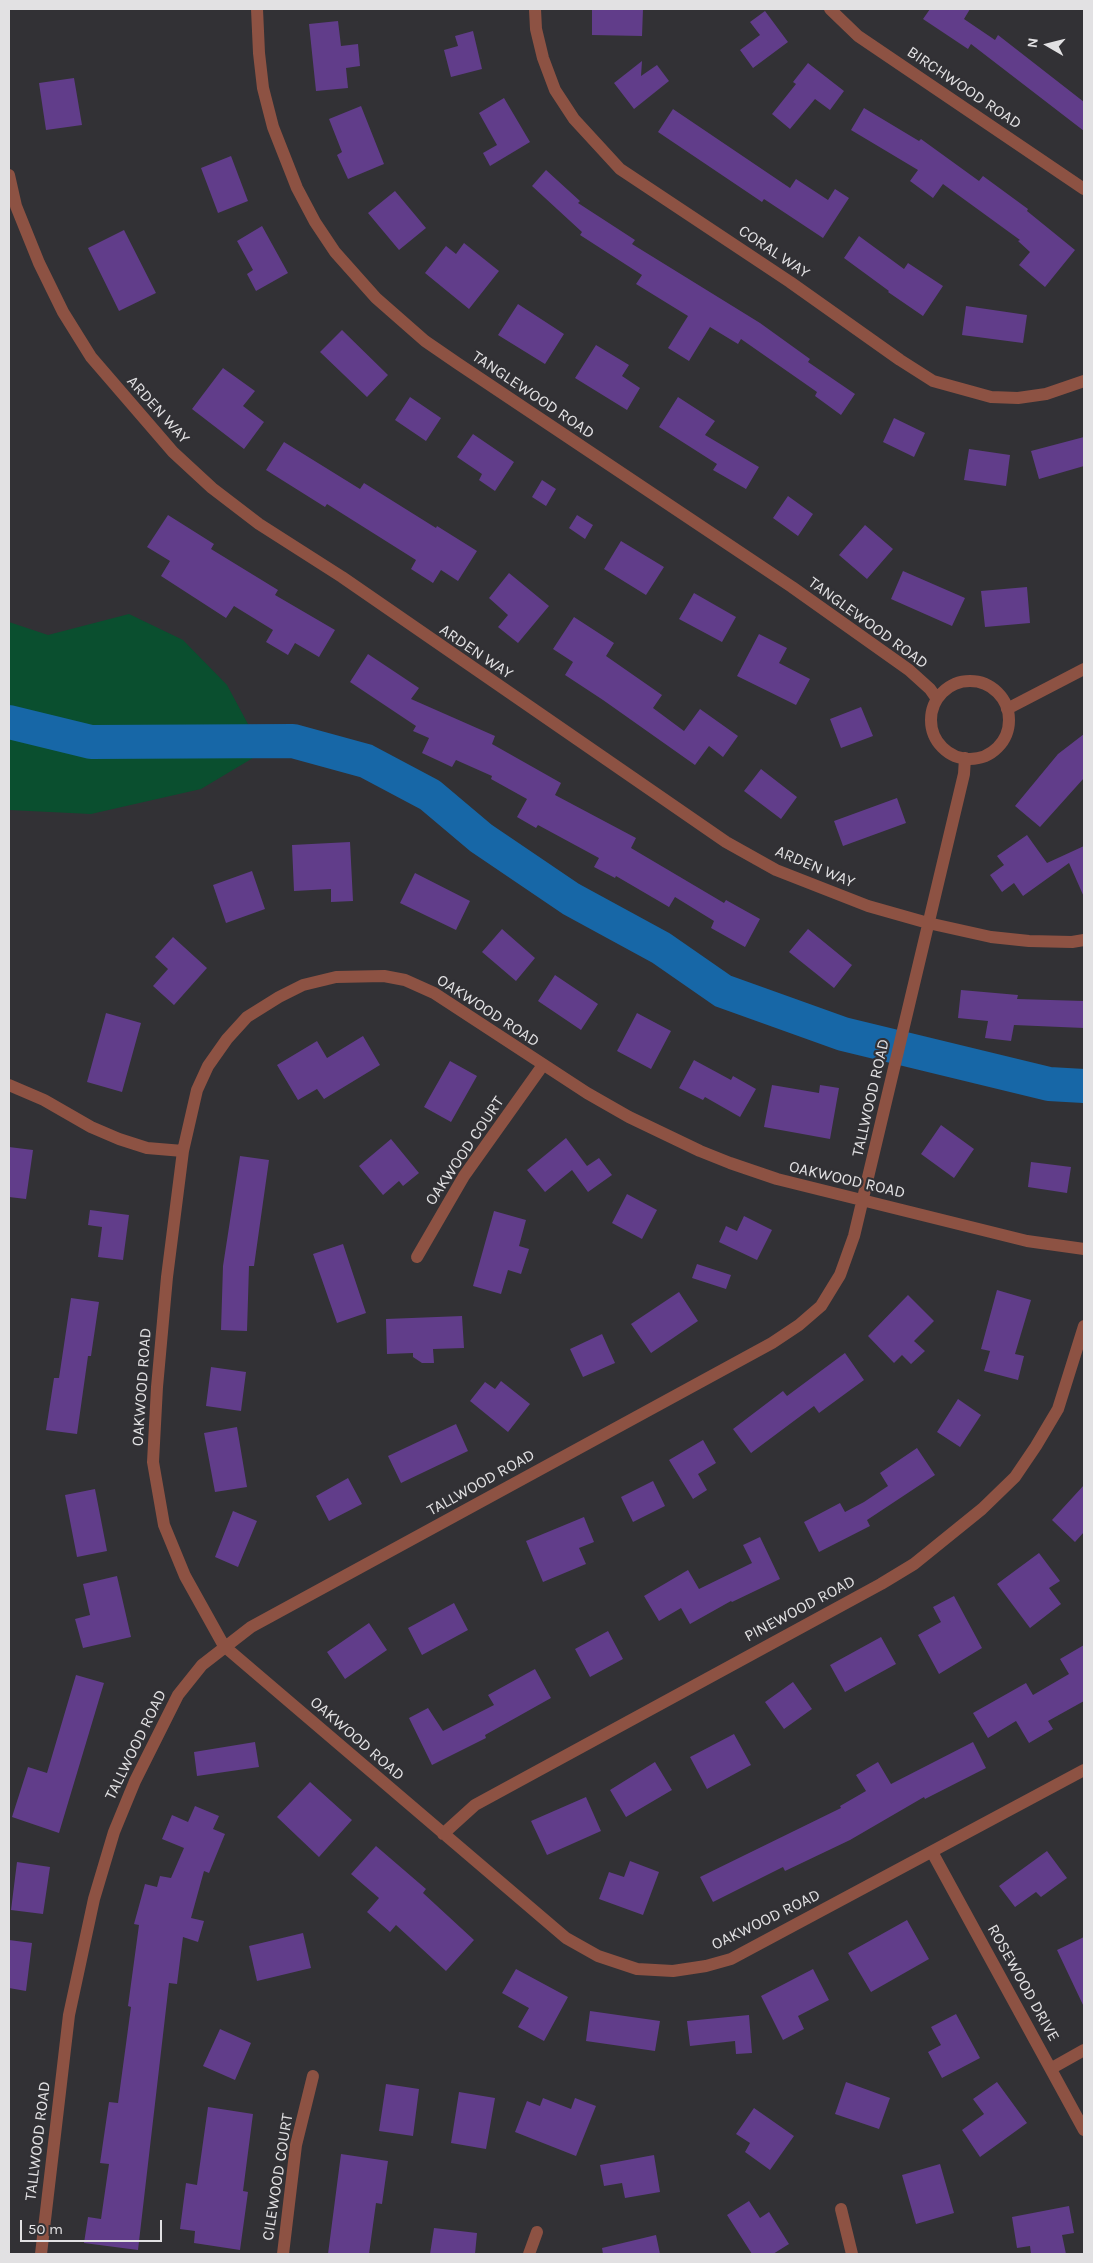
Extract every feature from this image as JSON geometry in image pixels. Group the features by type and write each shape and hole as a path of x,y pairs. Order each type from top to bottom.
{"street":[{"name":"TANGLEWOOD ROAD","path":"257,9 263,88 273,127 297,188 334,252 376,298 425,341 806,597 909,670 937,698"},
{"name":"CORAL WAY","path":"535,9 536,29 543,58 556,90 574,119 620,169 790,282 900,360 933,381 991,397 1018,398 1046,394 1084,381"},
{"name":"BIRCHWOOD ROAD","path":"830,9 858,36 1084,189"},
{"name":"ARDEN WAY","path":"9,175 16,206 39,263 63,312 91,357 172,452 212,488 258,524 342,577 726,842 776,870 868,906 928,923 991,937 1029,942 1072,942 1084,940"},
{"path":"1007,709 1084,668"},
{"path":"969,680 993,688 1002,697 1007,709 1008,727 1000,745 990,754 978,758 964,758 952,754 941,746 934,735 931,723 932,710 937,698 946,689 957,683 969,680"},
{"name":"TALLWOOD ROAD","path":"41,2254 69,2016 94,1900 114,1832 135,1781 178,1695 202,1664 251,1627 772,1343 799,1325 821,1306 840,1275 854,1236 964,774 964,758"},
{"name":"OAKWOOD ROAD","path":"1084,1249 1027,1241 777,1179 700,1151 629,1117 543,1065 448,1002 405,980 366,975 336,977 304,985 278,997 247,1017 227,1039 208,1066 196,1090 183,1151 167,1277 157,1387 153,1462 164,1525 185,1576 224,1646 566,1938 598,1956 637,1969 673,1971 706,1966 731,1959 1084,1770"},
{"name":"OAKWOOD COURT","path":"417,1257 464,1176 543,1065"},
{"path":"9,1085 44,1100 91,1127 119,1139 147,1148 183,1151"},
{"name":"PINEWOOD ROAD","path":"443,1834 474,1805 872,1589 914,1564 982,1509 1015,1476 1058,1409 1084,1326"},
{"name":"ROSEWOOD DRIVE","path":"932,1852 1052,2068 1084,2130"},
{"path":"1052,2068 1084,2050"},
{"name":"CILEWOOD COURT","path":"283,2254 296,2145 313,2076"},
{"path":"841,2209 852,2254"},
{"path":"529,2254 537,2232"}],"green space":[{"path":"129,614 183,640 227,685 263,752 201,789 91,814 9,810 9,622 48,635"}],"building":[{"path":"592,9 643,9 642,36 592,35"},
{"path":"930,9 970,9 964,19 995,40 998,35 1084,102 1084,131 971,44 968,49 923,19"},
{"path":"765,11 788,42 753,68 740,50 760,35 750,22"},
{"path":"338,21 341,46 358,44 360,66 346,68 348,88 316,91 309,24"},
{"path":"473,31 482,69 451,77 444,50 458,46 455,36"},
{"path":"642,61 641,76 657,65 669,81 634,109 614,83"},
{"path":"808,63 844,91 830,110 815,99 790,129 772,114 796,84 793,82"},
{"path":"74,78 82,125 46,130 39,83"},
{"path":"504,98 530,142 490,166 483,153 497,145 479,113"},
{"path":"361,106 384,164 348,179 337,155 342,152 329,119"},
{"path":"864,108 919,141 921,139 979,181 983,176 1028,209 1027,211 1075,250 1045,287 1019,265 1030,252 1018,241 1020,240 943,184 933,198 910,181 918,170 851,130"},
{"path":"673,109 790,188 796,179 828,200 835,189 849,198 823,238 764,199 762,202 658,132"},
{"path":"231,156 248,201 218,213 201,168"},
{"path":"546,170 580,201 578,203 635,240 632,244 760,323 810,359 808,362 855,394 841,415 815,396 817,392 741,339 738,344 710,327 689,361 668,348 688,316 636,284 642,275 580,235 582,232 532,186"},
{"path":"395,191 426,228 399,250 368,213"},
{"path":"262,226 288,273 256,291 247,274 253,270 237,241"},
{"path":"124,230 156,293 119,311 88,248"},
{"path":"859,236 904,269 908,263 943,286 923,316 844,258"},
{"path":"464,243 499,271 469,309 425,273 446,246 456,254"},
{"path":"518,304 564,334 545,364 498,335"},
{"path":"966,306 1027,315 1023,343 962,335"},
{"path":"342,330 388,375 367,397 320,352"},
{"path":"596,345 629,365 622,376 640,388 627,410 575,378"},
{"path":"223,368 255,391 243,406 264,422 244,449 192,409"},
{"path":"410,397 441,418 426,441 395,420"},
{"path":"678,397 715,421 705,435 759,467 746,489 713,470 717,464 659,427"},
{"path":"894,418 925,433 914,457 883,442"},
{"path":"473,434 514,462 495,491 479,480 482,474 457,457"},
{"path":"1084,437 1084,466 1039,479 1031,451"},
{"path":"284,442 360,489 364,483 477,551 458,581 441,570 433,583 411,569 416,560 327,504 325,507 266,470"},
{"path":"969,449 1010,455 1006,486 964,480"},
{"path":"542,480 556,489 546,506 532,497"},
{"path":"788,496 813,514 798,536 773,518"},
{"path":"168,515 214,544 211,549 278,590 275,595 335,630 319,657 295,643 288,655 266,642 273,630 234,606 226,618 161,576 170,561 147,547"},
{"path":"577,515 593,525 585,539 569,528"},
{"path":"865,525 893,549 867,579 839,555"},
{"path":"621,541 664,567 646,595 604,569"},
{"path":"903,571 965,598 952,626 891,599"},
{"path":"509,573 549,606 518,643 498,627 508,615 489,598"},
{"path":"1027,587 1030,623 985,627 981,591"},
{"path":"694,593 736,617 722,642 679,619"},
{"path":"574,617 614,643 606,656 662,695 653,708 684,731 700,709 738,736 723,757 709,746 695,765 565,675 573,662 553,649"},
{"path":"759,634 787,648 779,663 810,679 796,705 737,676"},
{"path":"368,654 419,688 411,699 495,736 492,744 561,783 555,795 636,838 631,848 724,903 726,900 760,919 745,947 711,928 714,921 675,897 669,907 616,876 615,878 594,867 599,858 538,825 536,828 517,817 527,799 491,779 492,776 456,760 452,767 422,753 429,738 413,731 416,726 350,682"},
{"path":"861,707 873,736 841,748 830,719"},
{"path":"1084,734 1084,778 1040,827 1015,806 1058,754"},
{"path":"761,769 797,797 781,819 744,791"},
{"path":"897,798 906,823 843,846 834,821"},
{"path":"1027,835 1047,863 1084,846 1084,897 1069,863 1023,896 1014,883 1002,892 990,875 1004,865 997,856"},
{"path":"350,842 353,901 331,902 331,889 294,891 292,845"},
{"path":"252,871 265,909 226,923 213,885"},
{"path":"415,873 470,901 456,930 400,903"},
{"path":"502,929 535,958 516,981 482,952"},
{"path":"808,929 852,965 834,988 789,952"},
{"path":"173,937 207,968 174,1005 153,986 168,969 155,957"},
{"path":"555,975 598,1004 581,1030 538,1001"},
{"path":"961,990 1018,995 1017,999 1084,1001 1084,1028 1014,1025 1011,1041 985,1038 988,1021 958,1018"},
{"path":"106,1013 141,1023 122,1092 87,1082"},
{"path":"637,1013 671,1031 651,1069 617,1051"},
{"path":"363,1036 380,1065 324,1099 317,1089 298,1100 277,1065 317,1041 327,1058"},
{"path":"694,1060 731,1080 733,1076 756,1089 740,1117 705,1097 703,1100 679,1088"},
{"path":"450,1061 477,1076 451,1122 424,1107"},
{"path":"772,1085 819,1093 820,1085 839,1088 830,1139 764,1127"},
{"path":"941,1125 974,1149 954,1178 921,1154"},
{"path":"566,1138 587,1166 599,1158 612,1175 588,1192 572,1170 545,1192 527,1170"},
{"path":"391,1139 419,1173 403,1186 399,1181 383,1195 359,1166"},
{"path":"9,1147 33,1150 26,1199 9,1197"},
{"path":"240,1156 269,1160 254,1266 249,1266 247,1331 221,1330 223,1266"},
{"path":"1031,1162 1071,1167 1067,1193 1028,1187"},
{"path":"627,1194 657,1210 642,1239 612,1223"},
{"path":"90,1210 129,1215 123,1260 98,1257 102,1227 88,1225"},
{"path":"494,1211 526,1220 519,1246 529,1249 521,1274 508,1270 501,1294 473,1286"},
{"path":"744,1216 772,1230 757,1260 719,1242 726,1226 737,1231"},
{"path":"343,1244 366,1313 337,1323 313,1254"},
{"path":"697,1264 731,1275 726,1289 692,1278"},
{"path":"997,1290 1031,1300 1015,1354 1024,1356 1018,1380 984,1371 990,1351 981,1349"},
{"path":"679,1292 698,1321 651,1353 631,1324"},
{"path":"908,1295 934,1321 914,1341 925,1351 911,1364 902,1355 894,1363 868,1336"},
{"path":"71,1298 99,1302 91,1356 88,1356 77,1434 46,1430 54,1378 59,1378"},
{"path":"462,1316 464,1348 433,1349 434,1363 422,1363 413,1357 413,1353 387,1354 386,1319"},
{"path":"602,1334 615,1363 583,1377 570,1349"},
{"path":"845,1353 864,1380 819,1413 814,1406 751,1453 733,1429 783,1391 787,1396"},
{"path":"211,1367 246,1372 241,1411 206,1406"},
{"path":"501,1381 530,1404 508,1432 470,1401 485,1382 495,1389"},
{"path":"958,1399 981,1415 960,1447 937,1432"},
{"path":"456,1424 468,1451 401,1483 388,1456"},
{"path":"237,1427 247,1487 215,1492 204,1433"},
{"path":"703,1440 716,1463 698,1474 707,1490 693,1499 669,1460"},
{"path":"917,1448 935,1475 867,1520 870,1526 819,1552 804,1522 840,1503 845,1512 864,1502 888,1486 880,1473"},
{"path":"348,1478 362,1504 329,1521 316,1496"},
{"path":"653,1481 665,1506 633,1522 621,1497"},
{"path":"1084,1485 1084,1532 1075,1542 1052,1520"},
{"path":"95,1489 107,1551 77,1557 65,1495"},
{"path":"233,1511 257,1521 238,1567 215,1557"},
{"path":"584,1517 594,1542 579,1548 586,1564 543,1582 526,1541"},
{"path":"760,1537 780,1579 731,1601 690,1624 681,1608 659,1621 644,1596 688,1570 699,1589 752,1563 743,1545"},
{"path":"1039,1553 1060,1581 1049,1588 1061,1604 1030,1628 997,1584"},
{"path":"117,1576 131,1637 83,1648 75,1619 90,1615 83,1584"},
{"path":"954,1596 982,1648 939,1674 918,1635 941,1622 933,1607"},
{"path":"454,1603 468,1630 422,1655 408,1628"},
{"path":"369,1623 387,1650 345,1679 327,1652"},
{"path":"608,1631 623,1659 590,1677 575,1649"},
{"path":"881,1637 896,1664 845,1692 830,1665"},
{"path":"1084,1645 1084,1701 1048,1721 1053,1729 1029,1743 1016,1721 988,1738 973,1713 1026,1683 1033,1695 1069,1674 1060,1659"},
{"path":"535,1669 551,1698 485,1735 486,1738 432,1765 409,1718 428,1708 443,1731 494,1705 488,1695"},
{"path":"76,1675 104,1683 59,1833 12,1817 28,1767 47,1773"},
{"path":"793,1682 812,1709 784,1729 765,1702"},
{"path":"734,1734 751,1765 707,1789 690,1757"},
{"path":"255,1742 259,1767 197,1776 194,1752"},
{"path":"973,1742 986,1768 925,1799 924,1797 850,1840 785,1871 783,1867 713,1902 700,1877 841,1808 840,1806 866,1791 856,1775 878,1762 891,1784"},
{"path":"655,1762 672,1790 626,1817 610,1790"},
{"path":"310,1782 352,1820 319,1857 277,1817"},
{"path":"586,1797 601,1831 547,1855 531,1821"},
{"path":"195,1806 219,1816 213,1829 225,1834 209,1873 204,1871 191,1918 204,1921 198,1942 183,1937 177,1984 169,1983 138,2250 84,2243 88,2217 101,2219 109,2164 100,2163 109,2102 118,2103 131,2007 128,2006 139,1925 134,1924 145,1884 157,1887 160,1876 171,1878 184,1848 162,1839 172,1815 188,1822"},
{"path":"376,1846 426,1889 423,1893 474,1940 446,1971 396,1925 390,1932 367,1912 379,1898 351,1874"},
{"path":"1047,1851 1067,1878 1041,1897 1036,1892 1015,1907 999,1886"},
{"path":"630,1861 659,1872 643,1915 599,1899 609,1872 624,1877"},
{"path":"17,1862 50,1867 43,1914 11,1910"},
{"path":"907,1920 929,1959 871,1992 848,1953"},
{"path":"303,1933 311,1968 257,1981 249,1946"},
{"path":"1084,1937 1084,2007 1057,1950"},
{"path":"9,1940 32,1943 26,1991 9,1988"},
{"path":"516,1969 568,1997 544,2041 518,2027 529,2008 502,1993"},
{"path":"813,1969 829,2000 798,2016 804,2029 783,2040 761,1996"},
{"path":"590,2011 660,2021 655,2051 586,2041"},
{"path":"956,2014 980,2058 942,2078 928,2052 941,2045 931,2027"},
{"path":"749,2015 752,2053 736,2054 735,2041 690,2046 687,2021"},
{"path":"220,2029 251,2043 235,2080 203,2066"},
{"path":"846,2082 890,2098 879,2129 835,2114"},
{"path":"997,2082 1027,2123 980,2157 962,2130 984,2114 973,2099"},
{"path":"386,2084 419,2089 413,2136 379,2131"},
{"path":"459,2092 495,2098 486,2149 451,2143"},
{"path":"543,2098 571,2109 575,2098 596,2106 576,2156 515,2132 527,2101 540,2106"},
{"path":"208,2107 253,2114 243,2191 248,2192 240,2250 194,2243 195,2231 180,2229 186,2183 197,2185"},
{"path":"754,2108 794,2136 770,2170 745,2152 750,2143 736,2134"},
{"path":"341,2154 388,2161 382,2204 376,2203 369,2254 328,2254"},
{"path":"654,2155 660,2192 625,2198 622,2183 604,2186 600,2165"},
{"path":"940,2164 954,2213 916,2224 902,2175"},
{"path":"749,2201 760,2218 769,2212 789,2244 773,2254 752,2254 727,2215"},
{"path":"1069,2206 1074,2233 1062,2235 1066,2254 1031,2254 1030,2246 1017,2248 1012,2217"},
{"path":"434,2228 477,2233 475,2254 430,2254"},
{"path":"656,2235 660,2254 603,2254 602,2248"}],"waterway":[{"path":"9,722 91,742 293,741 366,761 430,795 481,838 571,899 661,948 723,991 843,1034 1049,1084 1084,1086"}]}
